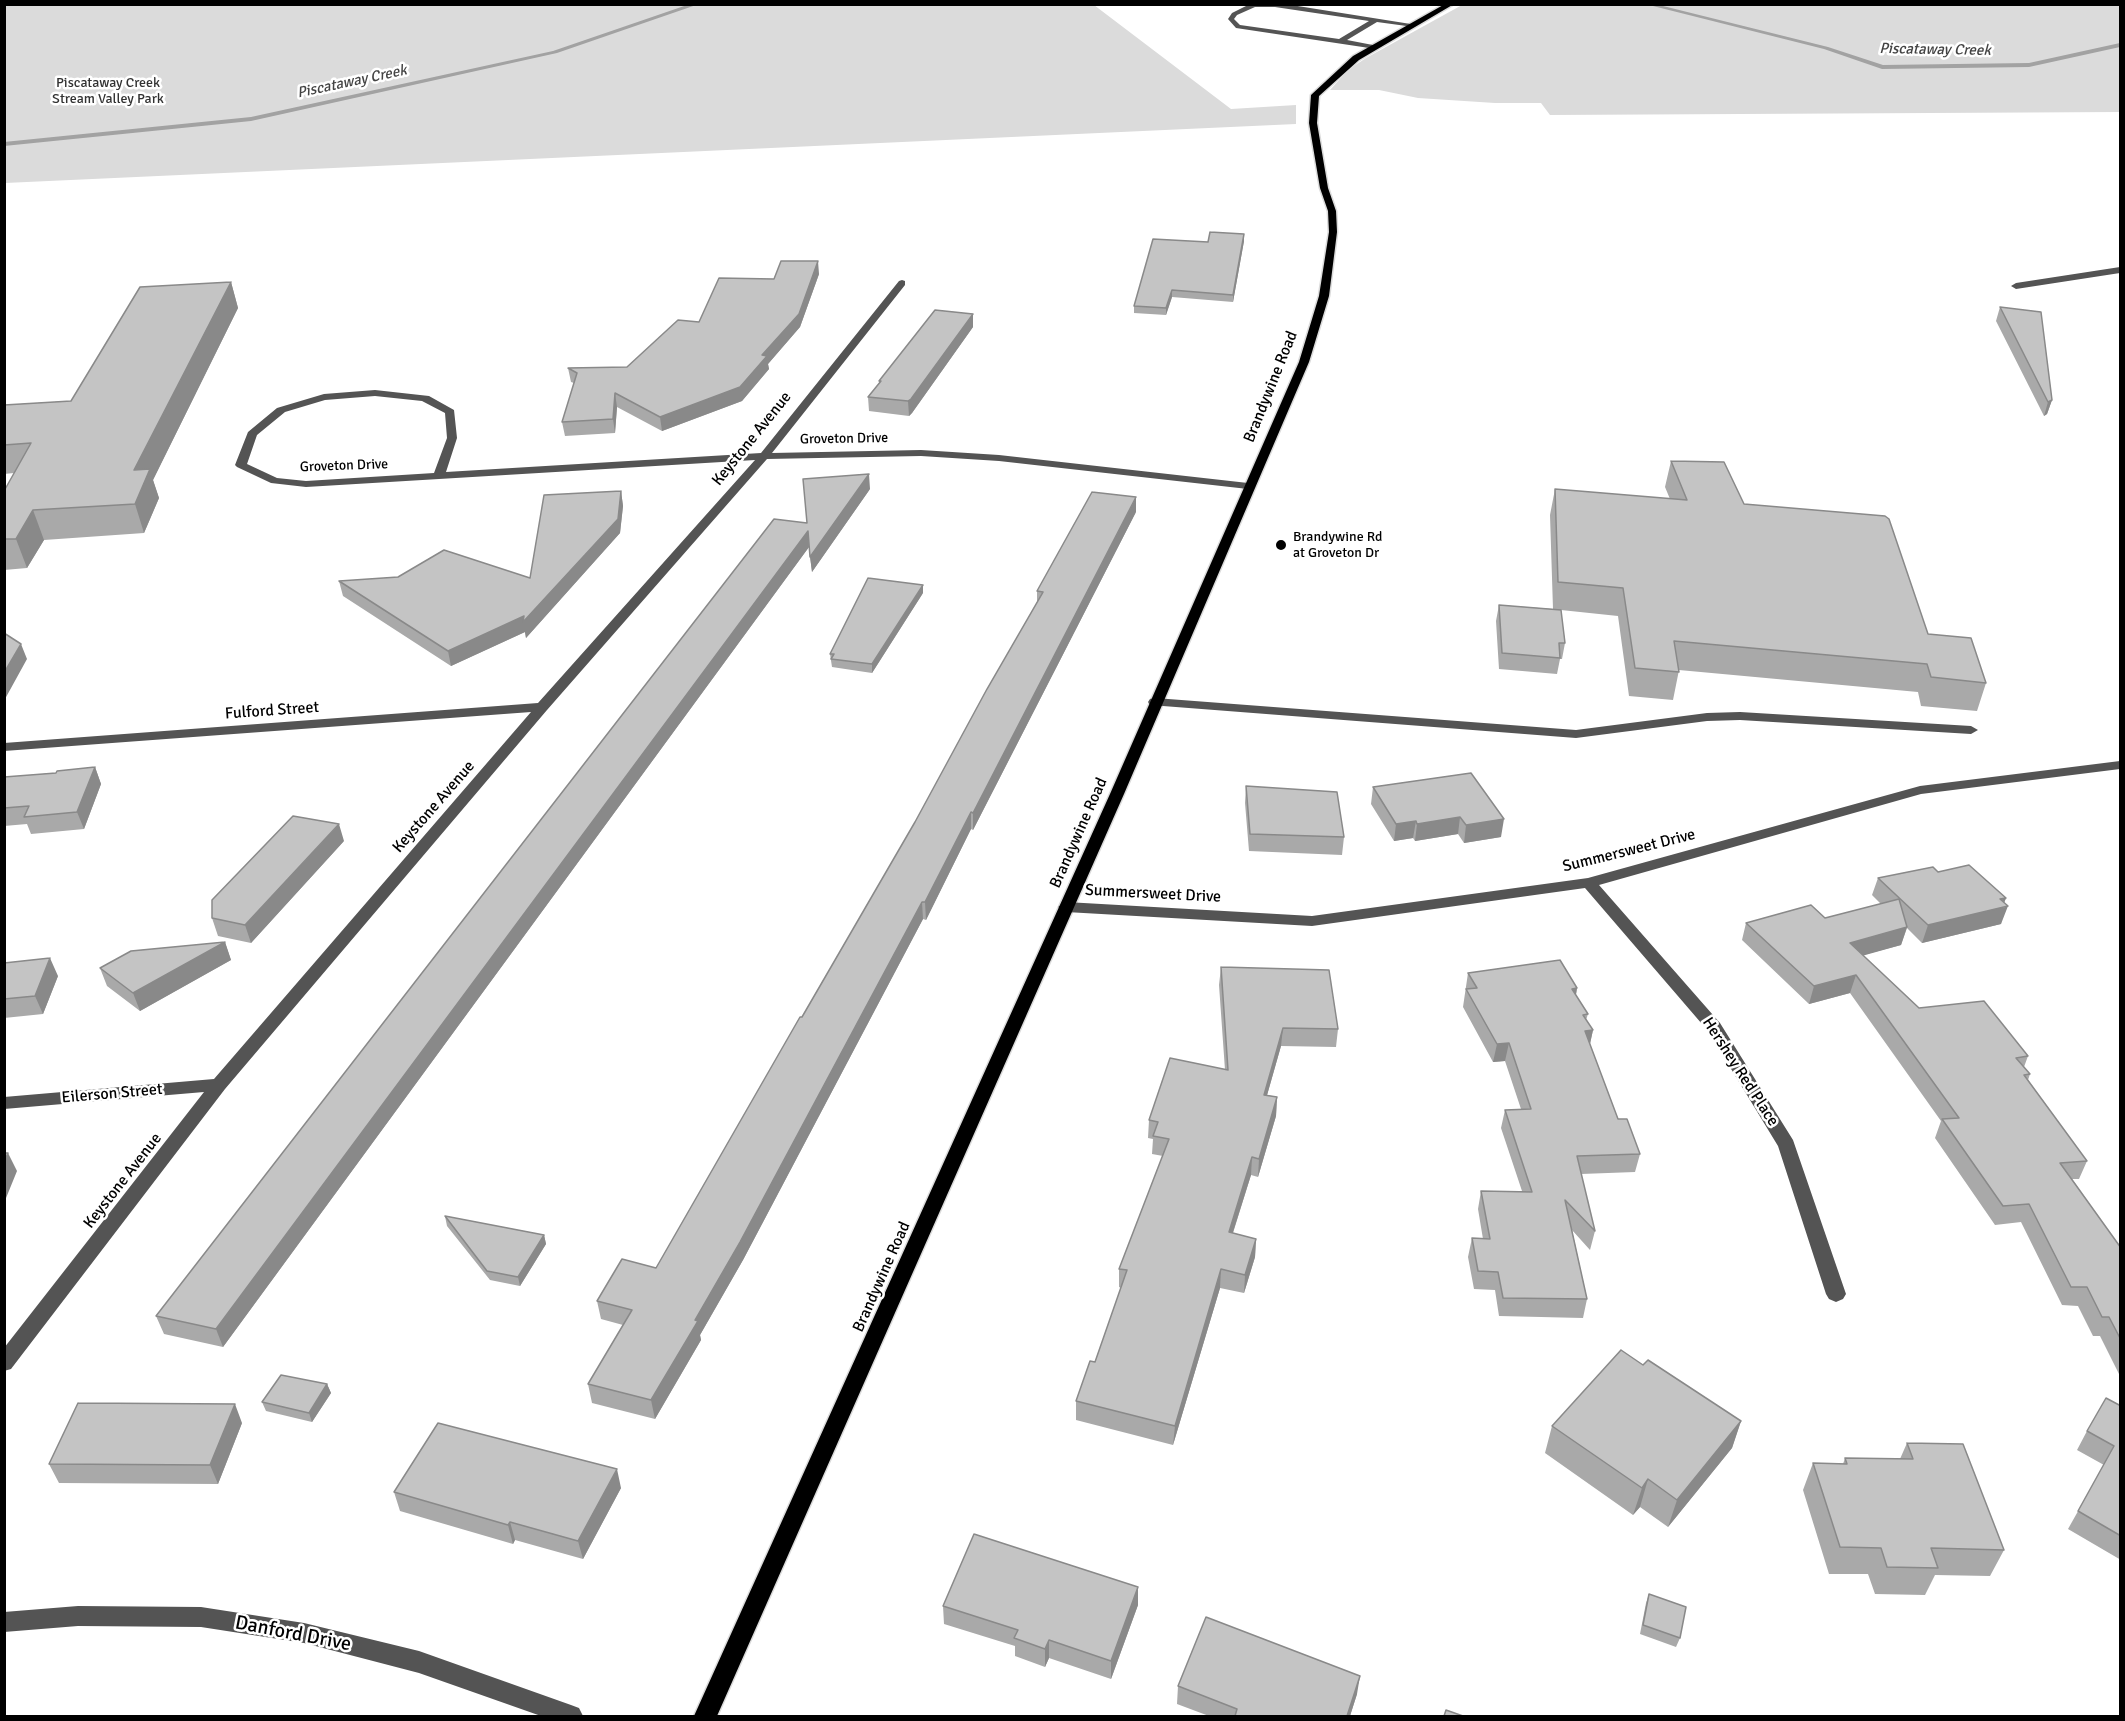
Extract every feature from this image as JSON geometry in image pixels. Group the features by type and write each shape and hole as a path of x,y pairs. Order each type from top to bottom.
{"main road":[{"name":"Brandywine Road","path":"705,1716 1066,907 1304,362 1324,296 1333,232 1332,212 1324,188 1313,123 1315,95 1356,58 1450,4"}],"street":[{"path":"1376,47 1238,27 1231,19 1234,14 1254,5 1275,5 1414,25"},
{"path":"1340,41 1375,20"},
{"path":"2016,286 2121,270"},
{"name":"Keystone Avenue","path":"4,1364 219,1085 542,707 764,456 902,283"},
{"name":"Groveton Drive","path":"439,476 452,438 450,412 425,398 375,393 324,397 282,410 252,434 241,465 275,481 306,484 439,476 764,456 921,453 999,458 1248,486"},
{"path":"1155,702 1576,734 1707,717 1740,716 1971,730"},
{"name":"Fulford Street","path":"4,747 542,707"},
{"name":"Summersweet Drive","path":"1066,907 1312,921 1589,883 1920,790 2121,765"},
{"name":"Hershey Red Place","path":"1589,883 1714,1027 1787,1145 1836,1294"},
{"name":"Eilerson Street","path":"4,1103 219,1085"},
{"name":"Danford Drive","path":"4,1622 78,1616 201,1617 304,1633 419,1662 572,1716"}],"green space":[{"name":"Piscataway Creek Stream Valley Park","path":"4,5 1094,5 1231,109 1296,105 1296,124 5,183"},
{"path":"1462,5 2120,5 2120,112 1550,115 1541,103 1495,103 1418,98 1379,90 1330,90 1348,70 1366,58"}],"building":[{"path":"1210,232 1244,234 1233,295 1172,290 1166,308 1134,306 1153,239 1208,242"},
{"path":"781,261 818,261 799,314 762,355 767,356 740,387 660,417 615,393 613,419 562,422 577,373 568,368 627,367 678,320 699,322 719,278 774,279"},
{"path":"231,282 134,470 150,469 135,504 33,510 16,539 4,539 4,491 31,443 4,445 4,405 71,401 140,287"},
{"path":"2000,307 2041,312 2052,400 2048,402"},
{"path":"935,310 973,314 911,399 908,401 868,397 881,381 879,381"},
{"path":"1671,461 1724,462 1744,504 1885,516 1889,519 1928,634 1971,638 1986,683 1931,677 1927,664 1674,641 1679,672 1635,668 1623,588 1558,582 1555,489 1687,500"},
{"path":"869,474 810,557 808,531 216,1329 156,1316 774,519 807,523 803,479"},
{"path":"621,491 618,519 523,622 524,616 448,651 339,581 398,577 444,550 530,578 544,495"},
{"path":"1092,492 1136,497 973,813 971,812 925,902 922,902 740,1242 695,1320 698,1321 651,1400 588,1384 632,1310 597,1301 622,1259 656,1268 915,822 1043,592 1037,591"},
{"path":"868,578 923,585 872,664 831,659 834,654 830,654"},
{"path":"1499,605 1561,610 1565,643 1559,643 1560,658 1502,653"},
{"path":"4,633 21,644 4,673"},
{"path":"95,767 77,812 24,817 29,806 4,808 4,777"},
{"path":"1471,773 1504,819 1466,825 1460,817 1417,824 1416,821 1396,824 1373,787"},
{"path":"1246,786 1337,792 1344,837 1250,834"},
{"path":"293,816 339,824 245,925 212,918 212,900"},
{"path":"1969,865 2006,898 2000,899 2008,906 1928,925 1878,878 1933,867 1938,872"},
{"path":"1899,899 1907,927 1850,943 1919,1008 1984,1001 2028,1056 2016,1058 2030,1074 2024,1075 2087,1161 2060,1163 2121,1248 2121,1340 2109,1317 2102,1317 2087,1287 2071,1287 2029,1204 2003,1206 1942,1119 1959,1118 1856,975 1814,986 1746,923 1811,905 1825,918"},
{"path":"225,942 133,993 100,968 131,951"},
{"path":"50,958 35,996 4,999 4,963"},
{"path":"1560,960 1577,988 1572,989 1588,1014 1583,1015 1593,1030 1585,1031 1618,1119 1627,1119 1640,1154 1577,1156 1595,1231 1565,1200 1587,1299 1503,1298 1498,1272 1478,1271 1472,1238 1490,1239 1481,1191 1532,1192 1505,1110 1531,1109 1509,1043 1497,1044 1466,989 1477,988 1468,973"},
{"path":"1221,967 1329,970 1338,1029 1283,1028 1264,1095 1277,1097 1259,1159 1252,1157 1229,1232 1256,1239 1245,1275 1221,1269 1175,1426 1076,1401 1090,1361 1095,1362 1127,1270 1119,1269 1169,1139 1153,1136 1158,1122 1149,1120 1170,1058 1228,1070"},
{"path":"445,1216 544,1235 518,1277 487,1271"},
{"path":"1621,1350 1643,1365 1648,1360 1741,1421 1677,1500 1648,1479 1642,1488 1552,1426"},
{"path":"281,1375 327,1384 309,1413 262,1402"},
{"path":"2106,1398 2121,1406 2121,1536 2078,1511 2114,1446 2087,1431"},
{"path":"78,1403 235,1404 210,1465 49,1464"},
{"path":"438,1423 617,1469 578,1541 510,1522 508,1525 394,1492"},
{"path":"1907,1443 1963,1444 2004,1550 1931,1548 1938,1568 1887,1567 1881,1548 1840,1547 1813,1463 1847,1464 1845,1458 1913,1459"},
{"path":"974,1534 1138,1587 1111,1661 1049,1640 1045,1649 1014,1638 1018,1630 943,1606"},
{"path":"1649,1594 1686,1607 1680,1638 1643,1625"},
{"path":"1206,1617 1360,1676 1347,1716 1235,1716 1237,1709 1178,1686"},
{"path":"1446,1710 1463,1716 1444,1716"}],"waterway":[{"name":"Piscataway Creek","path":"4,144 251,119 555,52 697,4"},
{"name":"Piscataway Creek","path":"1647,4 1826,48 1882,67 2029,65 2120,45"}],"place":[{"name":"Brandywine Rd at Groveton Dr","path":"1281,545"}]}
